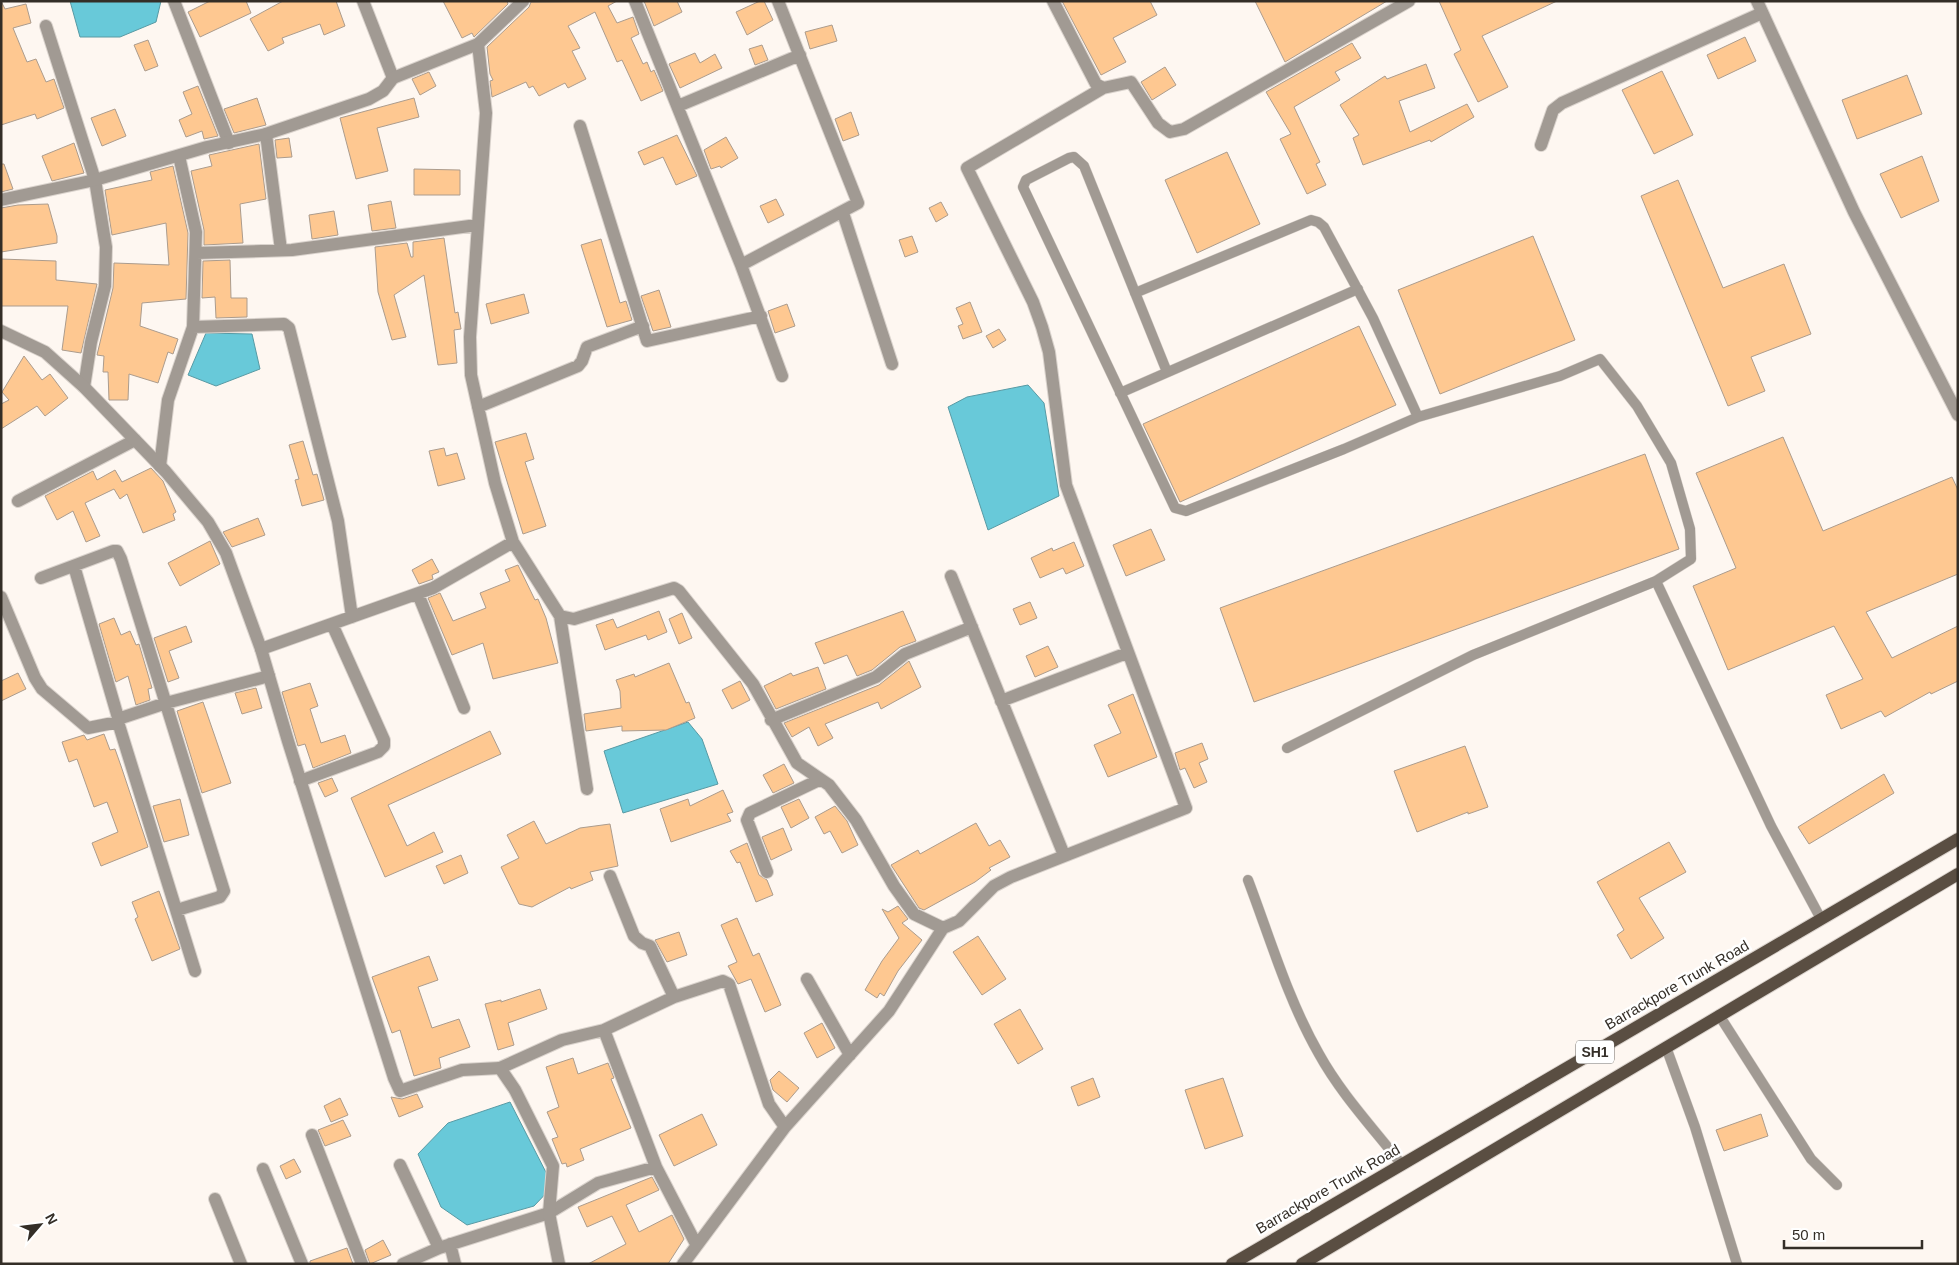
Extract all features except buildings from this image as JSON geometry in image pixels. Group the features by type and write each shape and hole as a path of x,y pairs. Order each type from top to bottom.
{"main road":[{"name":"Barrackpore Trunk Road","path":"1232,1264 1958,839"},
{"name":"SH1","path":"1302,1264 1958,874"}],"street":[{"path":"174,1 229,143"},
{"path":"363,1 393,78"},
{"path":"635,1 761,316 782,376"},
{"path":"741,265 843,213 858,203 858,198 778,1"},
{"path":"1053,1 1096,84 1103,88"},
{"path":"683,1264 696,1244 785,1128 889,1011 943,928 959,921 994,886 1010,877 1186,808 1066,485 1049,352 1042,327 1033,302 967,168 1103,88 1132,82 1160,126 1170,132 1184,129 1409,1"},
{"path":"1,200 95,180 266,134 369,99 383,91 393,78 478,44 519,3"},
{"path":"1541,145 1553,110 1562,103 1759,7 1854,212 1958,415"},
{"path":"46,26 95,180 105,234 105,286 91,342 84,387"},
{"path":"478,44 486,113 477,225 470,356 471,375 495,483 512,542 560,616 587,789"},
{"path":"678,106 800,55"},
{"path":"580,126 649,342 761,316"},
{"path":"266,134 281,250"},
{"path":"160,466 168,400 192,327 191,310 196,253 194,215 179,156"},
{"path":"843,213 892,364"},
{"path":"196,253 281,250 477,225"},
{"path":"192,327 284,324 289,328 338,521 352,617"},
{"path":"478,406 578,366 587,347 643,326"},
{"path":"1,331 45,352 84,387 160,466 208,522 226,553 261,649 300,781 394,1078 400,1091 462,1070 500,1068 562,1040 604,1030 674,997 724,981 729,984 769,1104 785,1128"},
{"path":"18,501 135,440"},
{"path":"261,649 418,594 453,577 512,542"},
{"path":"41,578 113,551 117,552 224,890 220,897 177,910"},
{"path":"74,566 119,721 196,971"},
{"path":"952,576 1064,855"},
{"path":"560,616 574,619 666,589 676,589 752,684 797,763 819,780 829,785 856,820 894,886 914,914 943,928"},
{"path":"418,594 464,708"},
{"path":"1,597 35,678 42,689 88,728 119,721 166,703 269,676"},
{"path":"300,781 378,752 384,746 384,740 332,624"},
{"path":"771,720 876,677 902,656 972,627"},
{"path":"1002,701 1127,653"},
{"path":"767,872 747,820 750,813 819,780"},
{"path":"610,876 634,936 642,944 650,946 674,997"},
{"path":"806,979 850,1055"},
{"path":"604,1030 656,1167 696,1244"},
{"path":"500,1068 516,1090 553,1166 549,1214 559,1264"},
{"path":"312,1135 362,1264"},
{"path":"400,1165 455,1264"},
{"path":"403,1264 445,1246 549,1214 598,1183 656,1167"},
{"path":"263,1169 302,1264"},
{"path":"215,1199 241,1264"}],"lane":[{"path":"1167,372 1080,160 1069,158 1026,180 1023,187 1175,508 1182,511 1344,449 1418,417 1560,376 1600,359 1637,406 1671,462 1690,529 1691,559 1656,581 1474,655 1287,748"},
{"path":"1135,293 1311,220 1318,222 1324,227 1373,318 1418,417"},
{"path":"1120,393 1358,290"},
{"path":"1656,581 1771,826 1821,919"},
{"path":"1248,880 1301,1020 1319,1056 1402,1165"},
{"path":"1720,1015 1811,1159 1837,1185"},
{"path":"1666,1047 1695,1127 1737,1264"}],"water":[{"path":"70,1 161,1 156,22 120,37 80,37"},
{"path":"206,333 252,334 260,369 216,386 188,375"},
{"path":"1028,385 1044,403 1059,496 988,530 948,407 967,397"},
{"path":"688,722 702,739 718,784 623,813 604,751"},
{"path":"510,1102 553,1186 534,1206 467,1225 441,1207 418,1154 448,1123"}]}
